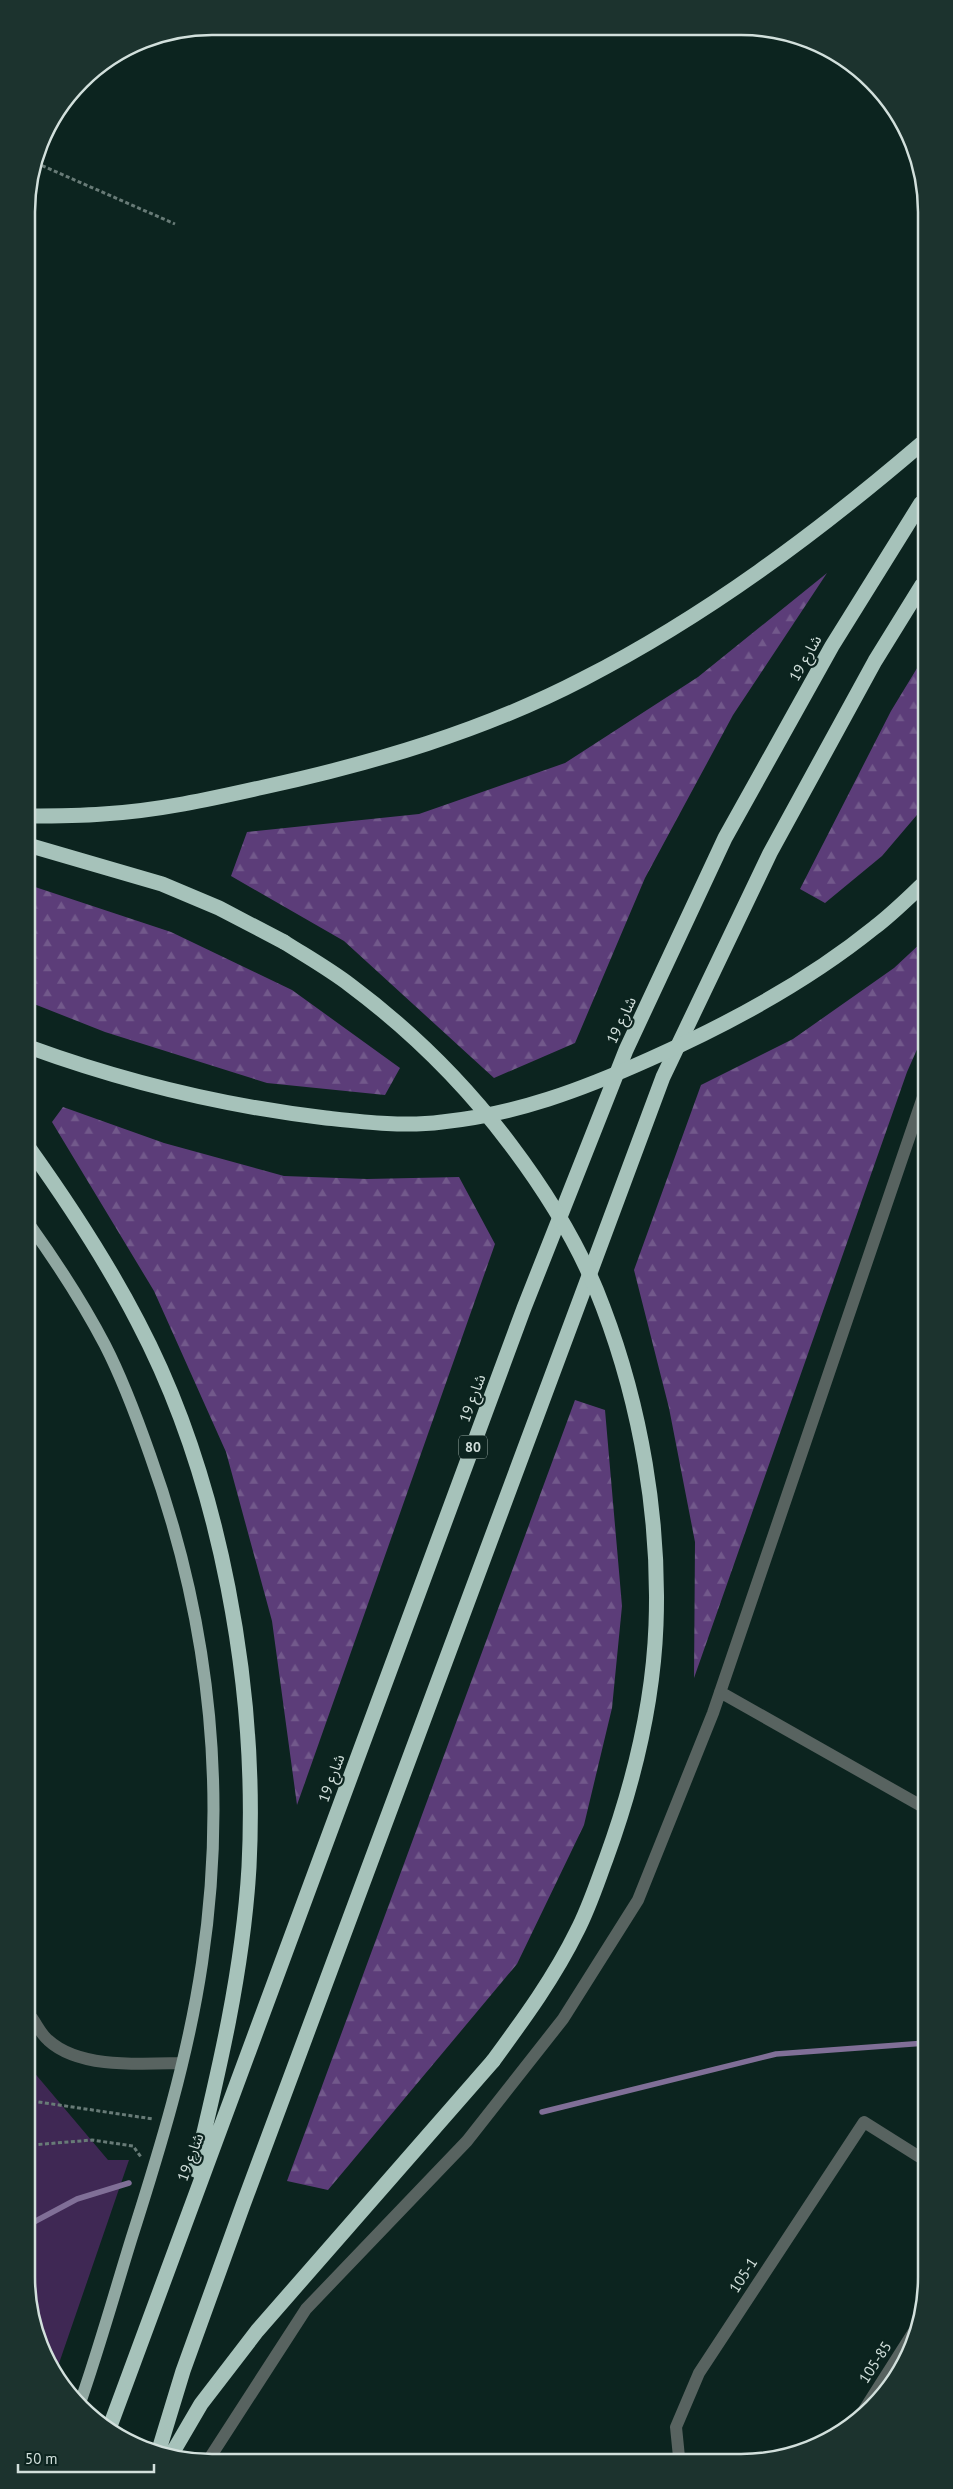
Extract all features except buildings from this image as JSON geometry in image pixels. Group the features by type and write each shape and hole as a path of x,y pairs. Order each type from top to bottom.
{"highway":[{"path":"35,816 104,814 176,805 313,777 455,734 523,708 584,679 666,633 811,534 918,446"},
{"name":"شارع 19","path":"111,2423 518,1327 626,1050 725,838 832,646 918,509"},
{"path":"160,2446 184,2371 246,2196 663,1077 770,853 875,661 918,591"},
{"path":"35,847 162,884 219,908 284,942 356,990 402,1027 455,1080 509,1143 539,1186 574,1247 603,1305 624,1369 639,1434 650,1499 655,1564 656,1625 652,1675 630,1783 616,1831 578,1930 550,1980 492,2061 256,2331 201,2404 174,2450"},
{"path":"35,1049 82,1066 151,1086 223,1102 291,1114 368,1123 440,1123 511,1112 557,1098 626,1070 703,1035 759,1005 822,966 875,928 918,889"},
{"path":"35,1157 106,1261 170,1392 194,1458 215,1528 232,1606 247,1731 248,1868 231,2009 178,2239"}],"main road":[{"path":"35,1231 69,1282 101,1339 135,1413 161,1484 184,1558 198,1629 211,1717 214,1803 210,1883 202,1962 168,2122 82,2397"}],"street":[{"path":"212,2454 306,2309 467,2141 563,2019 638,1900 720,1692 918,1112"},
{"path":"720,1692 918,1804"},
{"path":"35,2022 47,2039 71,2055 126,2064 182,2063"},
{"name":"105-1","path":"679,2454 676,2428 698,2373 864,2122 918,2156"},
{"name":"105-85","path":"875,2393 904,2347"}],"path":[{"path":"41,165 175,224"},
{"path":"35,2101 168,2122"},
{"path":"35,2145 92,2140 133,2146 153,2170"}],"shaded area":[{"path":"35,2074 108,2160 129,2160 58,2365 44,2334 38,2312 35,2289"}],"green space":[{"path":"827,573 733,715 645,878 575,1043 494,1078 344,941 231,876 247,832 419,814 565,763 698,677"},
{"path":"918,667 918,814 882,856 825,903 800,889 891,711"},
{"path":"35,887 171,932 292,990 400,1068 385,1095 267,1083 105,1032 35,1004"},
{"path":"918,946 918,1047 907,1072 694,1678 695,1542 669,1408 634,1270 701,1085 793,1039 894,968"},
{"path":"63,1107 164,1143 284,1176 367,1179 459,1177 495,1244 297,1805 272,1621 226,1452 154,1291 52,1122"},
{"path":"575,1400 605,1410 622,1606 612,1708 584,1825 517,1964 328,2190 287,2181"}],"waterway":[{"path":"542,2112 776,2054 918,2044"},
{"path":"35,2221 77,2199 129,2183"}]}
